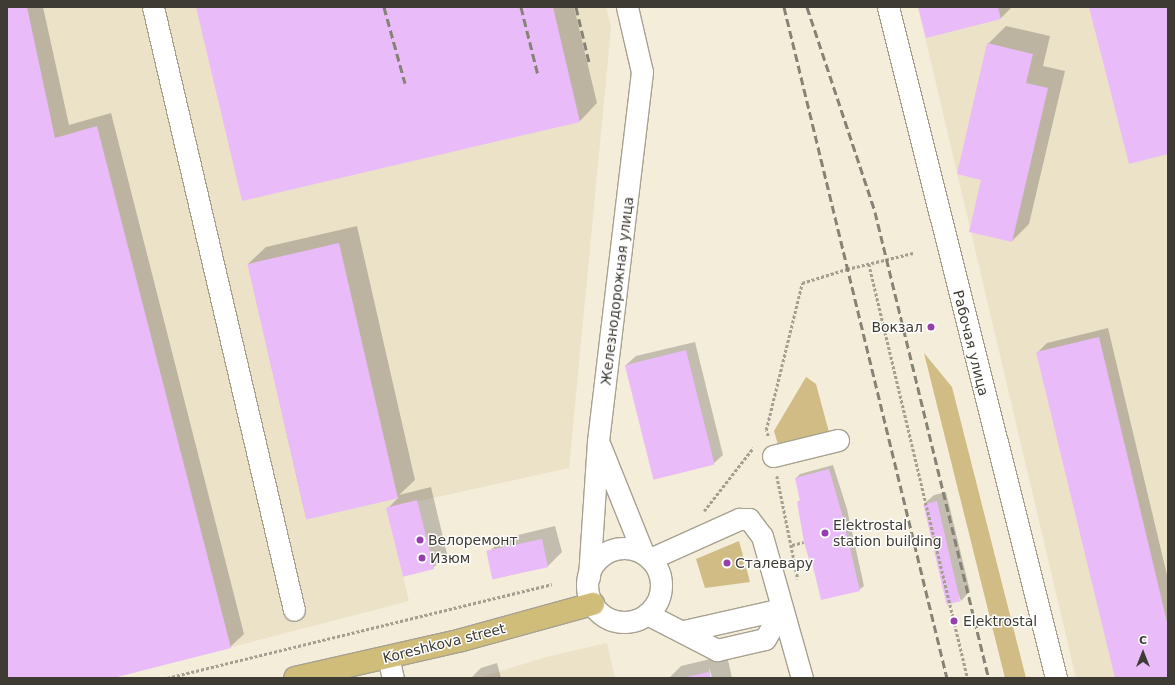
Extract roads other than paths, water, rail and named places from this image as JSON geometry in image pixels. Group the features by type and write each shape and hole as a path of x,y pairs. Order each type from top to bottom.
{"main road":[{"name":"Koreshkova street","path":"295,678 462,640 593,604"}],"street":[{"path":"153,7 294,610"},
{"name":"Железнодорожная улица","path":"589,577 598,441 642,72 627,7"},
{"name":"Рабочая улица","path":"888,7 1056,678"},
{"path":"773,456 838,440"},
{"path":"598,441 646,556 660,576 661,587 654,606 647,614 633,620 618,621 608,618 593,604 589,596 589,577 598,560 614,550 623,548 646,556 739,520 749,519 762,536 802,678"},
{"path":"647,614 684,631 717,650 765,639 782,609"},
{"path":"388,657 393,678"}],"railway":[{"path":"384,7 405,83"},
{"path":"521,7 538,75"},
{"path":"576,7 589,62"},
{"path":"784,7 947,678"},
{"path":"807,7 875,212 989,678"}],"place":[{"name":"Вокзал","path":"931,327"},
{"name":"Elektrostal station building","path":"825,533"},
{"name":"Велоремонт","path":"420,540"},
{"name":"Изюм","path":"422,558"},
{"name":"Сталевару","path":"727,563"},
{"name":"Elektrostal","path":"954,621"}]}
